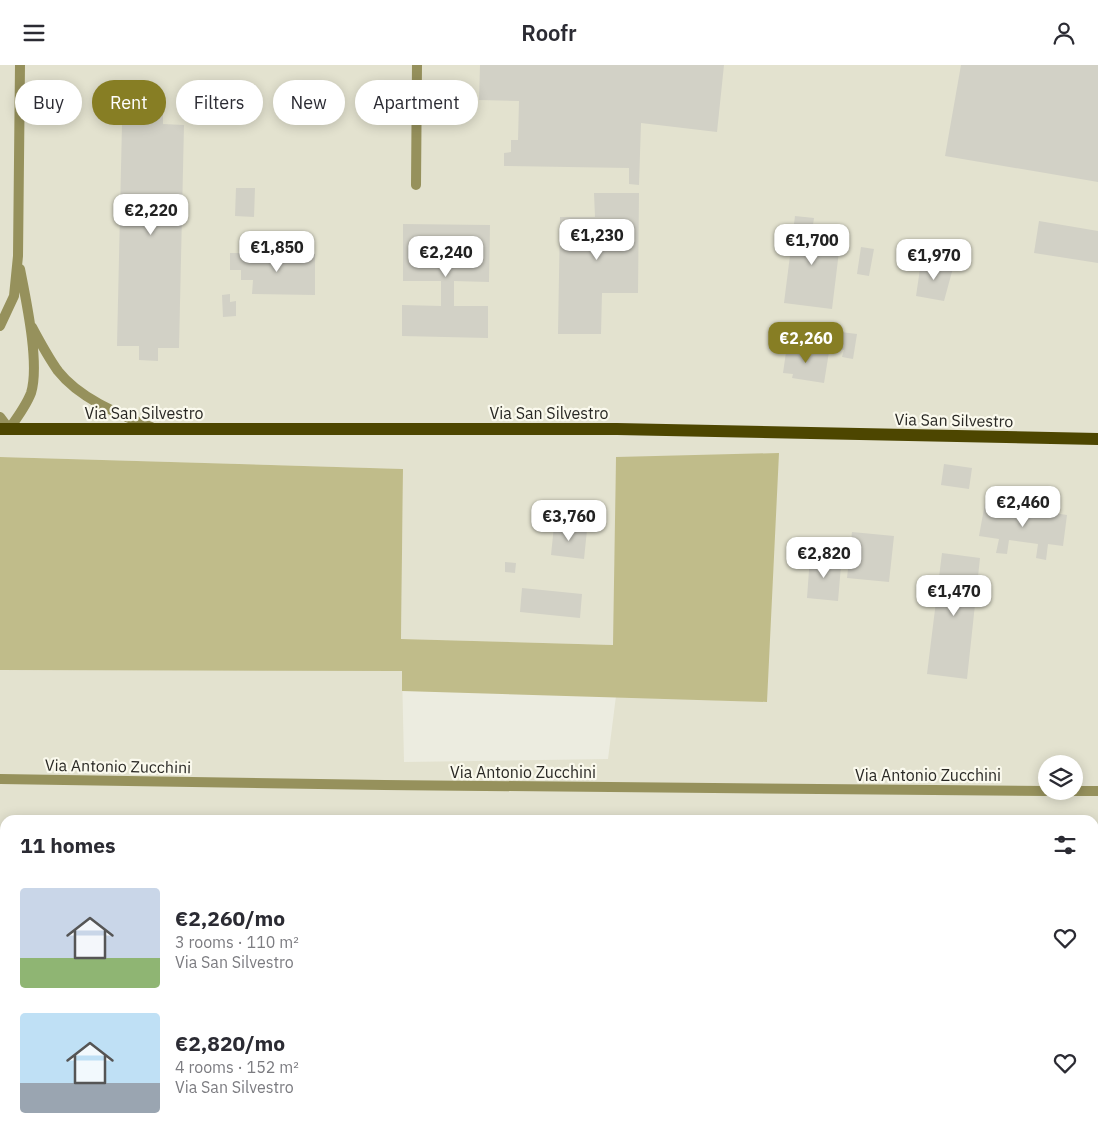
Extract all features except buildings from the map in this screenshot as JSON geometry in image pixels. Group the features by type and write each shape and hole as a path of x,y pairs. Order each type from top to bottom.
{"main road":[{"name":"Via San Silvestro","path":"4,429 617,429 1098,439"}],"street":[{"path":"0,326 14,296 18,256 20,65"},
{"path":"416,185 417,65"},
{"path":"0,417 4,429 21,413 31,392 33,368 30,324 18,256"},
{"path":"30,324 59,371 78,389 102,405 156,429"},
{"name":"Via Antonio Zucchini","path":"0,779 403,786 1038,791"},
{"path":"1083,791 1098,791"}],"shaded area":[{"path":"0,65 1098,65 1098,815 0,815 0,670 402,671 404,762 608,759 616,696 767,702 616,457 614,645 401,639 403,469 0,457"},
{"path":"779,453 767,702 402,691 402,671 0,670 0,457 403,469 401,639 613,645 616,457"}]}
